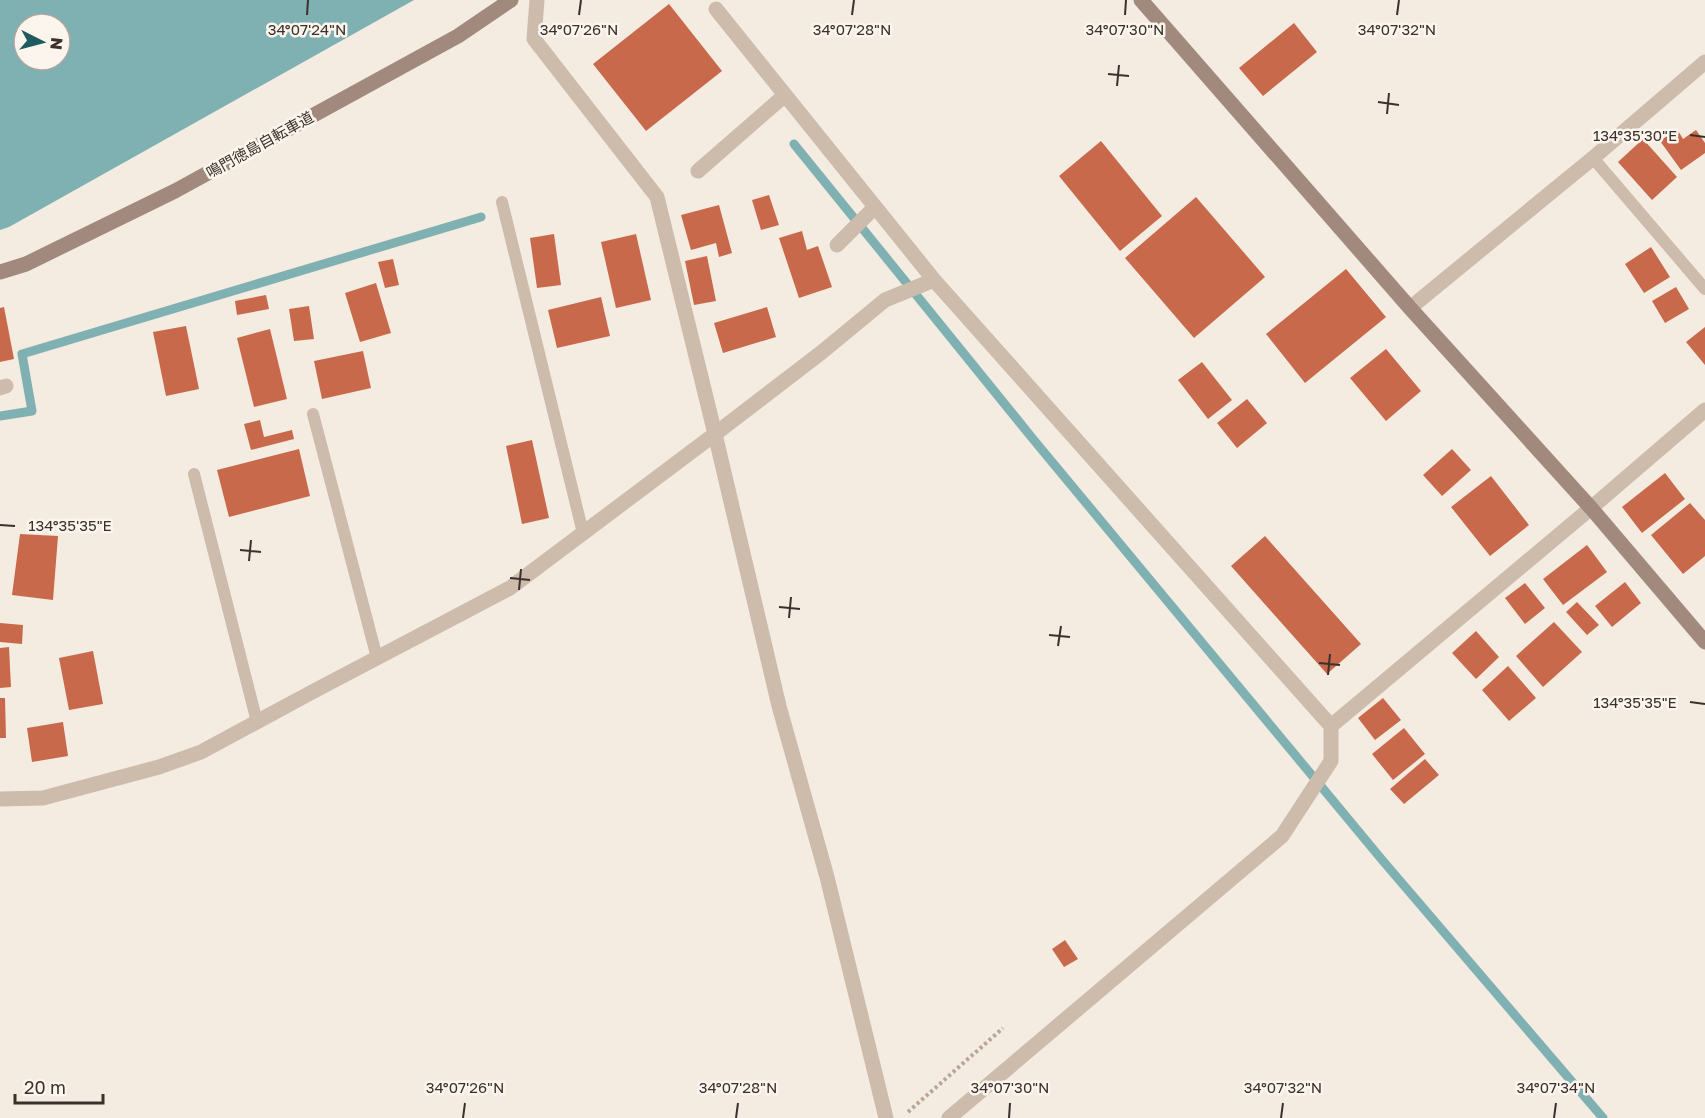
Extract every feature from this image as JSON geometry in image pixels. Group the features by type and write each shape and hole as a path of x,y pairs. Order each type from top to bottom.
{"street":[{"name":"鳴門徳島自転車道","path":"0,272 26,264 175,191 458,36 511,0"},
{"path":"537,0 534,39 657,197 779,706 827,877 886,1118"},
{"path":"1141,0 1410,308 1591,508 1705,642"},
{"path":"716,9 934,280 1331,726 1331,761 1282,836 949,1118"},
{"path":"1410,308 1593,158 1705,62"},
{"path":"698,171 785,95"},
{"path":"837,245 875,207"},
{"path":"0,799 43,798 159,767 201,752 510,588 822,352 885,300 934,280"},
{"path":"1331,726 1705,410"}],"lane":[{"path":"1593,158 1705,290"},
{"path":"502,202 583,533"},
{"path":"313,414 377,658"},
{"path":"194,474 257,722"}],"path":[{"path":"900,1118 1003,1028"}],"water":[{"path":"0,0 414,0 0,230"}],"building":[{"path":"669,4 722,71 646,131 593,64"},
{"path":"1294,23 1317,52 1263,96 1239,68"},
{"path":"1677,129 1683,139 1696,130 1705,143 1705,153 1681,170 1660,141"},
{"path":"1643,139 1677,177 1652,200 1618,162"},
{"path":"1101,141 1162,216 1120,251 1059,176"},
{"path":"769,195 779,225 761,230 752,200"},
{"path":"1196,197 1265,277 1194,338 1125,258"},
{"path":"719,205 732,253 719,257 716,243 691,250 681,215"},
{"path":"802,231 807,250 818,246 832,287 799,298 779,238"},
{"path":"554,234 561,285 537,288 530,238"},
{"path":"636,234 651,300 616,308 601,242"},
{"path":"1651,247 1670,277 1644,293 1625,264"},
{"path":"707,256 716,301 694,305 685,261"},
{"path":"393,259 399,285 385,288 378,262"},
{"path":"1346,269 1386,317 1305,383 1266,334"},
{"path":"376,283 391,333 360,342 345,293"},
{"path":"1676,287 1689,309 1665,323 1652,301"},
{"path":"266,295 269,309 237,315 235,301"},
{"path":"601,297 610,336 557,348 548,310"},
{"path":"309,306 314,339 294,341 289,309"},
{"path":"4,307 14,359 0,362 0,308"},
{"path":"767,307 776,337 723,353 714,323"},
{"path":"186,326 199,389 166,396 153,332"},
{"path":"1705,327 1705,365 1686,342"},
{"path":"270,329 287,399 254,407 237,338"},
{"path":"1386,349 1421,391 1386,421 1350,378"},
{"path":"363,351 371,388 322,399 314,361"},
{"path":"1202,362 1232,400 1208,419 1178,380"},
{"path":"1247,399 1267,423 1237,448 1217,423"},
{"path":"260,420 264,437 292,430 294,439 251,450 244,424"},
{"path":"532,440 549,518 522,524 506,446"},
{"path":"299,449 310,496 229,517 217,470"},
{"path":"1452,449 1471,470 1442,496 1423,475"},
{"path":"1665,473 1685,499 1642,533 1622,507"},
{"path":"1491,476 1529,525 1490,556 1451,507"},
{"path":"1690,503 1705,520 1705,556 1683,574 1651,535"},
{"path":"20,534 58,536 53,600 12,595"},
{"path":"1265,536 1361,644 1327,674 1231,566"},
{"path":"1587,545 1607,572 1563,605 1543,579"},
{"path":"1625,582 1641,603 1612,627 1595,606"},
{"path":"1525,583 1545,608 1525,624 1505,598"},
{"path":"1577,602 1599,625 1587,635 1566,612"},
{"path":"1554,622 1582,652 1543,687 1516,656"},
{"path":"0,623 23,625 22,644 0,642"},
{"path":"1476,631 1499,657 1476,679 1452,653"},
{"path":"9,647 11,687 0,688 0,648"},
{"path":"93,651 103,704 69,710 59,658"},
{"path":"1508,666 1536,698 1509,721 1482,690"},
{"path":"0,698 5,698 6,738 0,738"},
{"path":"1383,698 1401,720 1375,740 1358,718"},
{"path":"63,722 68,756 32,762 27,728"},
{"path":"1404,728 1425,754 1393,780 1372,754"},
{"path":"1425,759 1439,775 1404,804 1390,789"},
{"path":"1065,940 1078,959 1064,967 1052,949"}],"waterway":[{"path":"794,144 1033,439 1383,861 1603,1118"},
{"path":"0,416 32,411 22,354 481,217"}]}
